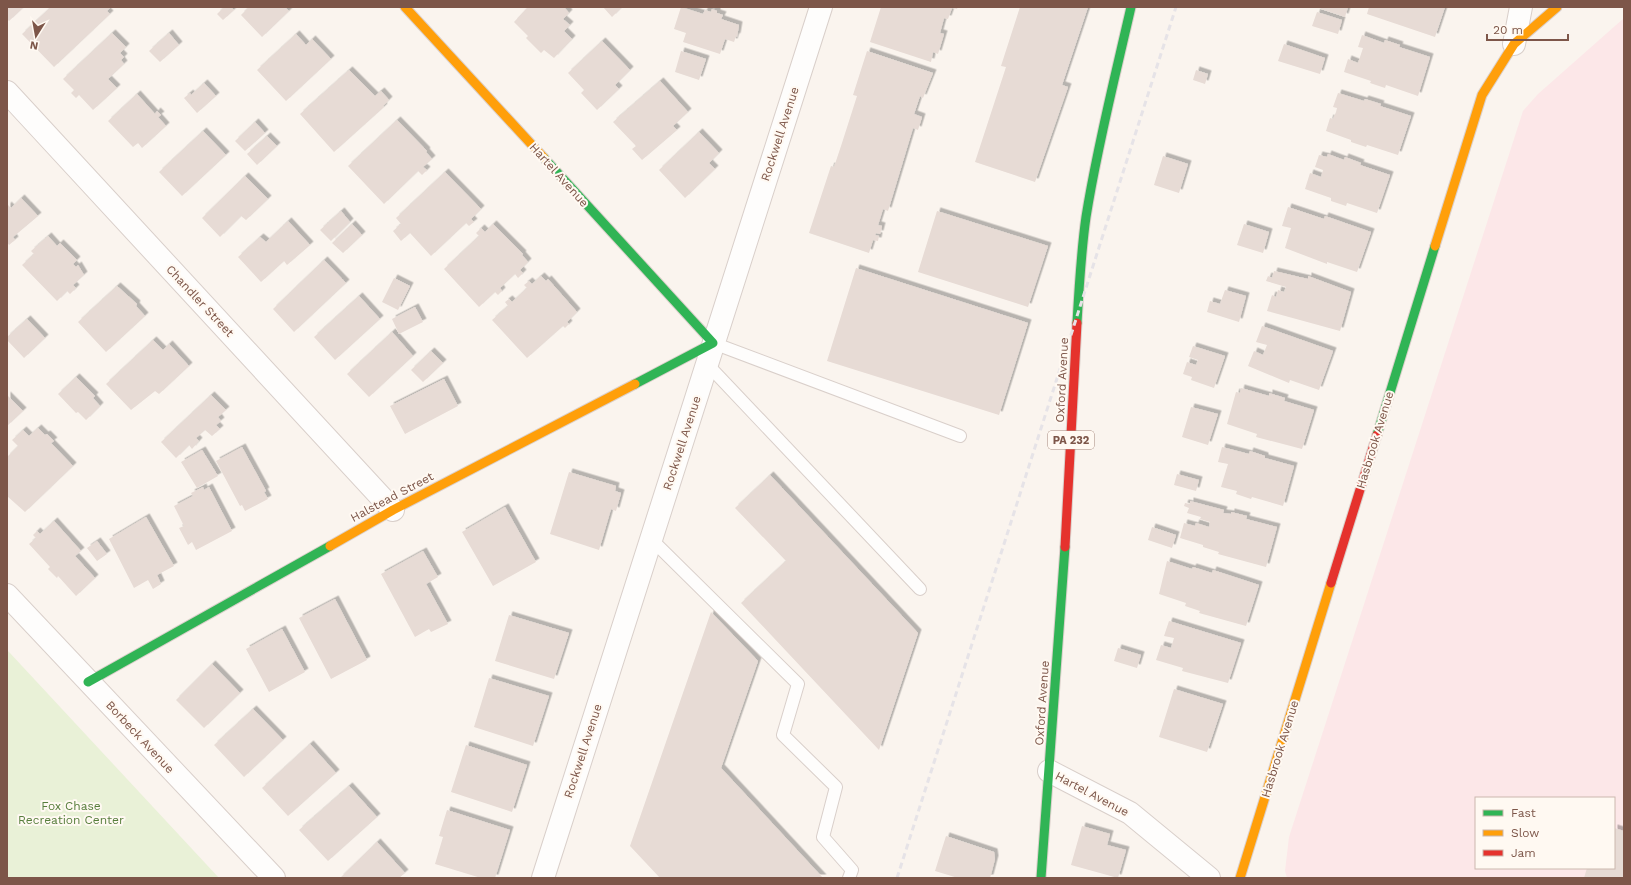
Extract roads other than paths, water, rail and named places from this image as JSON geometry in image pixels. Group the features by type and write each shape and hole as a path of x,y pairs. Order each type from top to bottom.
{"main road":[{"name":"Hartel Avenue","path":"405,7 713,343"},
{"name":"Oxford Avenue","path":"1041,878 1067,519 1080,268 1086,218 1097,158 1132,7"},
{"path":"1514,44 1557,7"},
{"name":"Hasbrook Avenue","path":"1240,878 1482,95 1514,44"},
{"name":"Halstead Street","path":"88,682 393,510 713,343"}],"street":[{"name":"Rockwell Avenue","path":"543,878 708,365 713,343 821,7"},
{"name":"Hasbrook Avenue","path":"1514,44 1521,7"},
{"name":"Chandler Street","path":"7,92 393,510"},
{"name":"Borbeck Avenue","path":"7,595 274,878"},
{"name":"Hartel Avenue","path":"1049,771 1130,813 1209,878"}],"lane":[{"path":"713,343 960,436"},
{"path":"708,365 920,589"},
{"path":"651,540 798,684 784,735 836,787 823,837 852,870 849,878"}],"railway":[{"path":"897,878 1176,7"}],"park label":[{"name":"Fox Chase Recreation Center","path":"71,813"}]}
